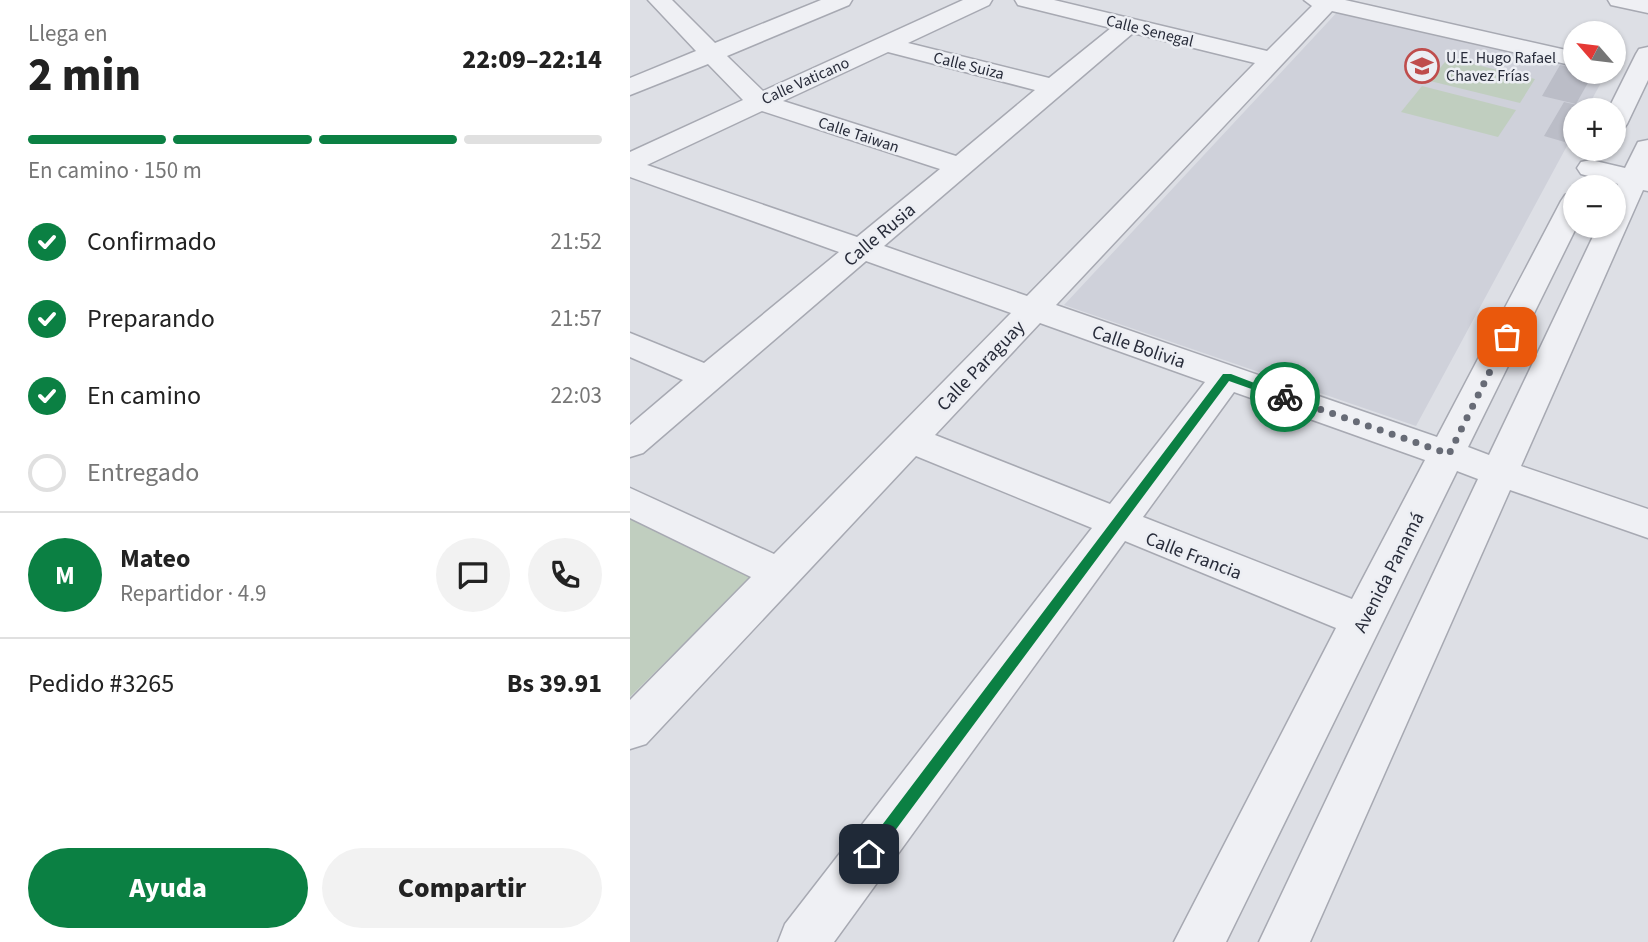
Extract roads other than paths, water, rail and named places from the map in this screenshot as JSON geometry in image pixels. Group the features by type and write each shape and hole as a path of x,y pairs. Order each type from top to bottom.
{"street":[{"path":"659,0 758,101"},
{"path":"630,87 841,0"},
{"name":"Calle Vaticano","path":"630,162 981,0"},
{"name":"Calle Senegal","path":"1026,0 1273,60"},
{"path":"1619,0 1648,6"},
{"path":"1324,1 1563,56"},
{"name":"Calle Paraguay","path":"630,730 1273,60 1324,1"},
{"name":"Calle Rusia","path":"630,443 1128,25"},
{"name":"Calle Suiza","path":"884,44 1054,87"},
{"path":"1626,67 1645,67 1626,102"},
{"name":"Calle Taiwan","path":"758,101 960,166"},
{"path":"1626,205 1641,181 1648,148"},
{"name":"Calle Bolivia","path":"630,168 1648,524"},
{"name":"Avenida Panamá","path":"1199,942 1449,454 1563,224"},
{"path":"1284,942 1607,238"},
{"path":"630,344 708,378"},
{"path":"803,942 1227,377"},
{"name":"Calle Francia","path":"909,439 1363,621"},
{"path":"630,502 780,574"}],"place":[{"name":"U.E. Hugo Rafael Chavez Frías","path":"1422,66"}]}
